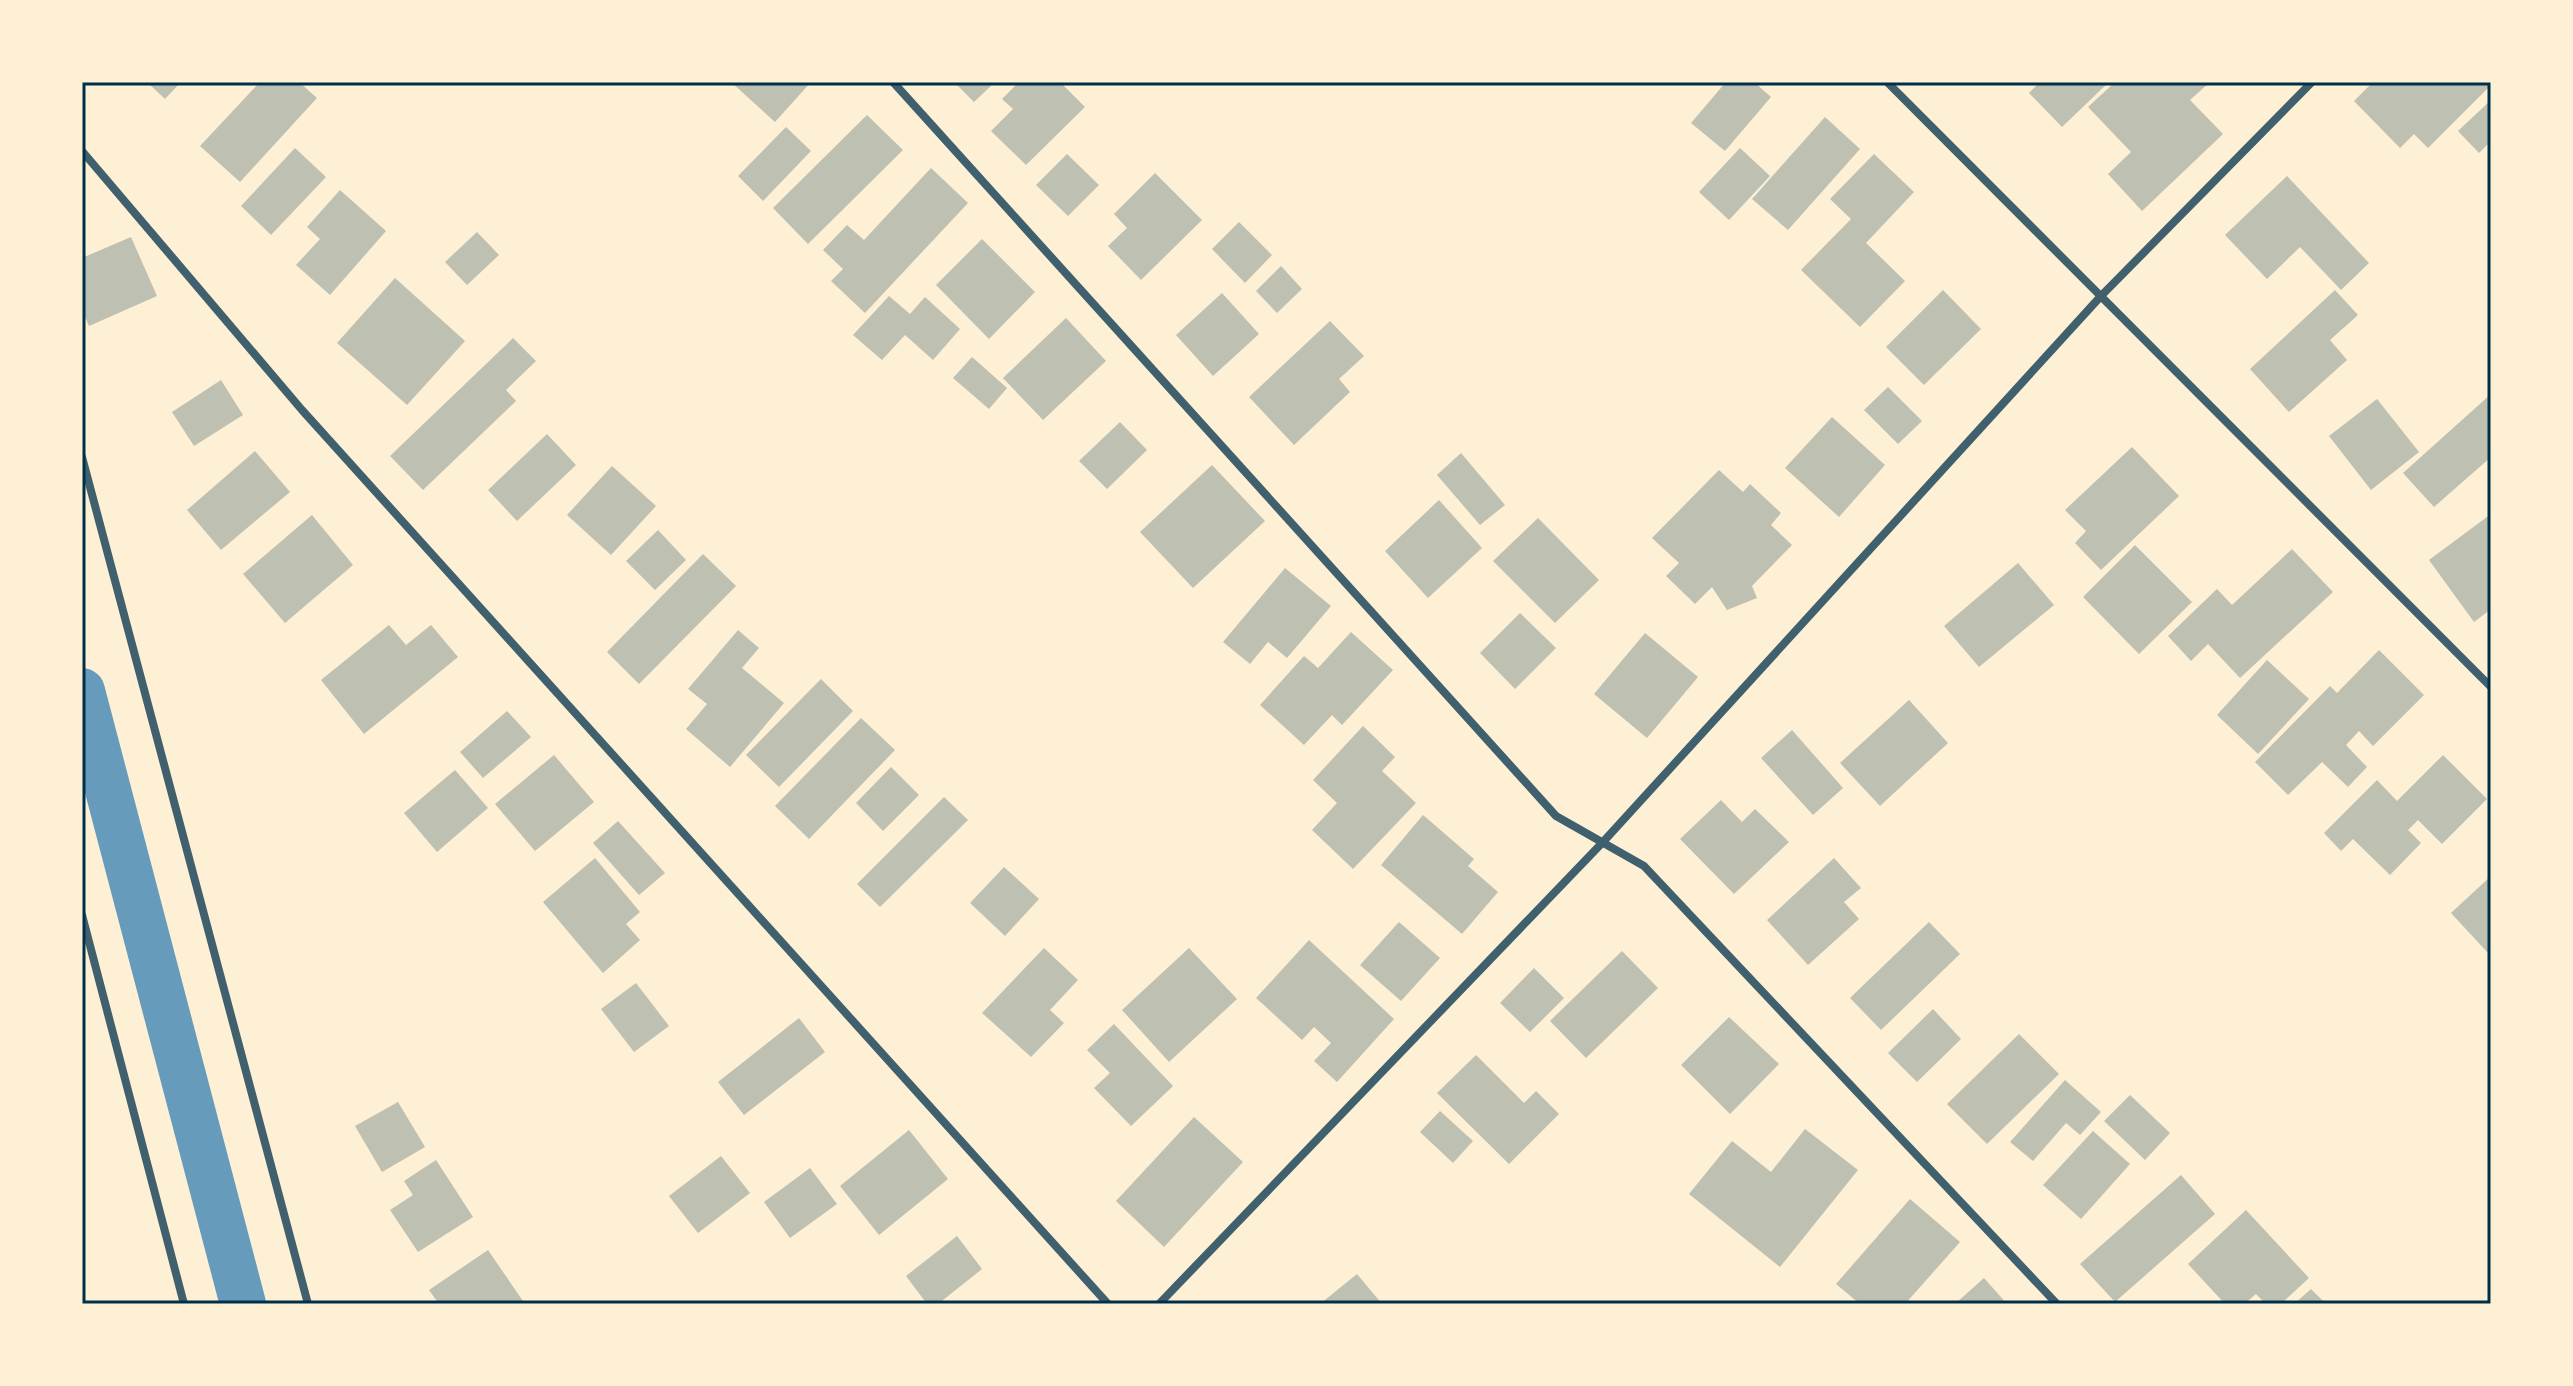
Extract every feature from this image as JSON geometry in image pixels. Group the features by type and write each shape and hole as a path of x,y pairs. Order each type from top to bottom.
{"street":[{"path":"893,82 1556,816 1644,866 2057,1304"},
{"path":"1887,82 2491,687"},
{"path":"1159,1304 1603,842 2101,296 2312,82"},
{"path":"82,151 302,410 1108,1304"},
{"path":"82,457 308,1304"},
{"path":"82,915 184,1304"}],"building":[{"path":"147,82 181,82 165,99"},
{"path":"260,82 299,82 317,98 240,182 200,146"},
{"path":"731,82 811,82 775,122"},
{"path":"954,82 995,82 974,102"},
{"path":"1019,82 1060,82 1085,107 1026,165 991,131 1013,109 1002,99"},
{"path":"1726,82 1754,82 1771,97 1725,151 1691,123"},
{"path":"2040,82 2109,82 2062,127 2029,93"},
{"path":"2115,82 2210,82 2190,100 2223,134 2142,211 2108,174 2131,152 2088,107"},
{"path":"2373,82 2491,82 2491,85 2428,148 2414,134 2400,148 2354,101"},
{"path":"2491,100 2491,141 2479,153 2458,131"},
{"path":"867,115 903,150 808,244 773,208"},
{"path":"1825,117 1860,149 1788,230 1752,199"},
{"path":"786,127 811,151 763,201 738,176"},
{"path":"295,148 326,177 271,235 241,206"},
{"path":"1740,148 1770,176 1729,220 1699,192"},
{"path":"1067,154 1099,185 1068,216 1036,185"},
{"path":"1874,154 1914,192 1866,243 1905,281 1860,327 1801,270 1851,219 1830,199"},
{"path":"931,168 968,203 865,313 831,281 843,269 823,250 847,225 864,240"},
{"path":"1155,173 1202,220 1141,280 1108,246 1127,228 1114,214"},
{"path":"2287,176 2369,263 2341,290 2300,247 2267,279 2225,235"},
{"path":"340,190 386,231 330,295 296,265 320,239 307,227"},
{"path":"1239,222 1272,255 1245,283 1212,249"},
{"path":"477,232 499,255 467,285 445,262"},
{"path":"131,237 157,296 89,326 82,310 82,258"},
{"path":"982,239 1035,292 989,339 936,285"},
{"path":"1281,266 1302,289 1277,313 1256,291"},
{"path":"395,278 465,341 407,405 337,343"},
{"path":"1943,290 1981,329 1924,385 1886,347"},
{"path":"2335,290 2358,315 2330,340 2347,360 2289,412 2250,369"},
{"path":"1222,293 1259,334 1213,376 1176,335"},
{"path":"889,296 910,314 925,297 960,329 933,360 905,335 882,360 853,335"},
{"path":"1066,318 1106,361 1043,420 1003,378"},
{"path":"1330,321 1364,356 1339,379 1350,392 1294,445 1249,397"},
{"path":"513,338 536,361 506,390 516,401 423,490 390,456"},
{"path":"972,357 1007,388 989,409 953,378"},
{"path":"221,380 243,415 194,446 172,412"},
{"path":"1888,387 1922,421 1898,444 1864,410"},
{"path":"2491,394 2491,457 2434,507 2403,473"},
{"path":"2377,399 2419,452 2371,490 2329,436"},
{"path":"1832,417 1885,465 1839,517 1785,468"},
{"path":"1120,422 1147,450 1107,489 1079,461"},
{"path":"547,434 576,465 517,521 488,490"},
{"path":"2132,447 2179,496 2101,570 2075,543 2086,531 2065,510"},
{"path":"255,451 290,492 221,550 187,510"},
{"path":"1461,453 1505,505 1480,525 1437,475"},
{"path":"1212,465 1265,521 1193,588 1140,532"},
{"path":"612,466 656,506 611,555 567,515"},
{"path":"1719,470 1743,492 1750,484 1781,513 1771,525 1792,545 1752,586 1757,598 1727,610 1712,587 1695,604 1666,576 1679,563 1652,538"},
{"path":"1439,500 1482,548 1428,598 1385,551"},
{"path":"2491,514 2491,609 2474,622 2429,560"},
{"path":"312,515 353,565 285,623 243,574"},
{"path":"1538,518 1599,580 1555,623 1493,561"},
{"path":"658,530 686,560 655,590 626,561"},
{"path":"2135,545 2192,602 2139,654 2083,597"},
{"path":"2292,549 2333,592 2240,678 2208,644 2191,661 2168,636 2217,589 2232,605"},
{"path":"703,554 736,586 639,684 607,652"},
{"path":"2018,563 2054,605 1979,667 1944,626"},
{"path":"1285,568 1331,606 1287,658 1268,642 1250,664 1223,642"},
{"path":"1520,613 1556,648 1515,689 1480,653"},
{"path":"389,625 406,645 431,625 458,657 364,734 321,680"},
{"path":"738,630 759,648 742,668 784,703 730,767 686,729 707,704 688,689"},
{"path":"1351,632 1393,670 1342,725 1332,715 1304,745 1260,705 1304,656 1318,668"},
{"path":"1645,633 1698,677 1647,738 1594,694"},
{"path":"2379,650 2424,695 2373,746 2359,731 2346,745 2367,767 2348,787 2322,762 2288,795 2255,762 2330,686 2337,693"},
{"path":"2267,660 2309,699 2258,754 2217,715"},
{"path":"821,679 853,711 779,787 746,755"},
{"path":"1909,700 1948,743 1880,806 1840,763"},
{"path":"507,711 531,737 483,778 460,752"},
{"path":"861,718 895,750 809,839 775,806"},
{"path":"1363,726 1395,757 1382,771 1416,803 1353,869 1312,830 1337,803 1313,780"},
{"path":"1792,730 1843,788 1813,815 1761,758"},
{"path":"554,755 594,802 535,851 495,804"},
{"path":"2443,755 2487,799 2442,844 2418,820 2408,830 2421,843 2390,875 2353,839 2341,851 2324,833 2377,780 2397,801"},
{"path":"891,767 919,795 883,831 856,803"},
{"path":"455,770 488,808 437,852 404,813"},
{"path":"944,797 968,820 880,907 857,884"},
{"path":"1721,800 1742,822 1755,809 1789,842 1734,894 1680,839"},
{"path":"1423,815 1474,859 1468,866 1498,892 1462,934 1381,865"},
{"path":"618,821 665,873 639,895 593,843"},
{"path":"595,858 640,912 626,924 640,940 603,973 543,902"},
{"path":"1834,858 1861,888 1844,902 1859,919 1808,965 1767,920"},
{"path":"1004,867 1039,899 1005,936 970,903"},
{"path":"2491,876 2491,951 2488,953 2451,913"},
{"path":"1399,922 1440,958 1401,1001 1360,965"},
{"path":"1929,922 1960,954 1881,1030 1850,998"},
{"path":"1309,940 1394,1019 1337,1082 1314,1061 1331,1043 1314,1027 1302,1040 1256,998"},
{"path":"1044,948 1078,980 1050,1010 1064,1023 1031,1057 982,1013"},
{"path":"1189,948 1237,999 1169,1062 1122,1010"},
{"path":"1622,951 1658,988 1586,1058 1550,1021"},
{"path":"1534,968 1564,998 1530,1032 1500,1003"},
{"path":"636,983 669,1026 634,1052 601,1009"},
{"path":"1933,1009 1961,1039 1917,1082 1888,1053"},
{"path":"1729,1017 1779,1064 1730,1114 1681,1065"},
{"path":"799,1018 825,1052 744,1115 718,1082"},
{"path":"1114,1024 1173,1086 1131,1126 1094,1088 1110,1073 1087,1050"},
{"path":"2019,1034 2059,1074 1987,1144 1947,1104"},
{"path":"1476,1055 1524,1103 1536,1091 1559,1114 1509,1164 1437,1093"},
{"path":"2065,1080 2101,1112 2080,1135 2066,1123 2033,1161 2010,1142"},
{"path":"2130,1095 2170,1133 2145,1160 2104,1121"},
{"path":"398,1102 425,1147 382,1172 355,1126"},
{"path":"1440,1111 1473,1141 1453,1163 1420,1132"},
{"path":"1194,1117 1243,1162 1164,1247 1116,1201"},
{"path":"1805,1129 1858,1170 1780,1267 1689,1194 1732,1141 1771,1172"},
{"path":"909,1130 948,1179 879,1235 840,1186"},
{"path":"2093,1131 2130,1164 2081,1219 2043,1185"},
{"path":"721,1156 750,1193 698,1233 669,1196"},
{"path":"436,1160 473,1217 418,1252 390,1210 413,1195 404,1181"},
{"path":"810,1168 837,1204 790,1238 764,1202"},
{"path":"2181,1175 2215,1214 2115,1302 2080,1264"},
{"path":"1910,1199 1960,1242 1905,1304 1860,1304 1836,1284"},
{"path":"2246,1210 2309,1278 2281,1304 2266,1304 2256,1294 2244,1304 2225,1304 2188,1264"},
{"path":"957,1236 982,1269 938,1304 927,1304 906,1276"},
{"path":"488,1250 525,1304 439,1304 429,1290"},
{"path":"1357,1274 1382,1304 1320,1304"},
{"path":"1984,1278 2007,1304 1955,1304"},
{"path":"2311,1289 2326,1304 2294,1304"}],"waterway":[{"path":"82,691 243,1304"}]}
